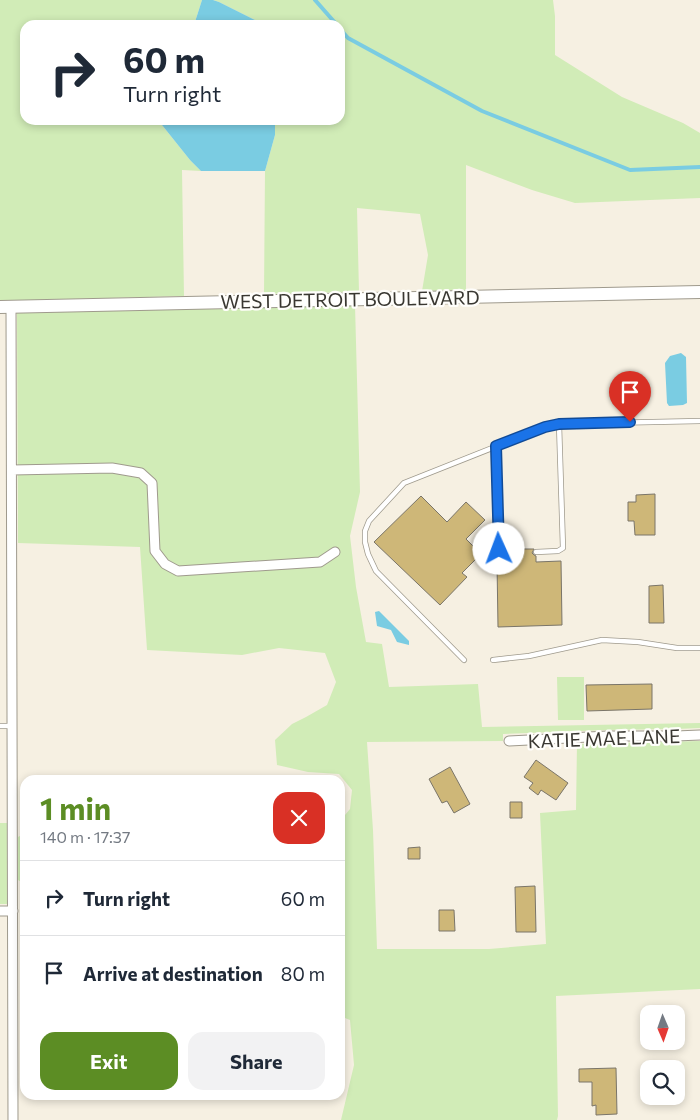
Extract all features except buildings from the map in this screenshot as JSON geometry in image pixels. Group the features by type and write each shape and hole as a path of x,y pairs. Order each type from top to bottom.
{"street":[{"name":"WEST DETROIT BOULEVARD","path":"6,307 700,292"},
{"path":"6,307 12,470 13,1120"},
{"path":"12,470 112,468 141,473 152,483 155,551 165,564 178,571 320,562 335,552"},
{"name":"KATIE MAE LANE","path":"509,741 608,736 700,735"},
{"path":"0,911 13,911"}],"lane":[{"path":"464,660 376,571 368,554 365,531 369,521 404,483 545,427 559,424 700,421"},
{"path":"536,552 558,551 563,548 559,424"},
{"path":"496,446 499,549 513,553"},
{"path":"493,660 529,656 602,640 638,642 677,648 700,648"},
{"path":"0,726 12,726"}],"green space":[{"path":"0,0 202,0 196,20 20,20 20,125 162,125 201,171 182,170 184,296 0,301"},
{"path":"213,0 553,0 555,55 622,97 683,123 700,133 700,198 575,203 532,190 466,165 466,290 422,291 428,255 420,214 357,208 359,292 264,294 265,171 275,135 275,125 345,125 345,20 255,20"},
{"path":"355,305 360,492 350,536 356,587 366,642 382,644 389,687 478,684 482,727 700,723 700,728 503,734 503,741 367,742 373,830 377,949 489,949 546,944 540,813 576,810 577,744 700,741 700,989 556,996 557,1120 341,1120 354,1065 350,1020 345,1018 345,815 350,809 352,790 345,781 345,775 308,772 277,765 275,740 292,724 327,705 336,682 325,653 279,648 242,655 147,650 140,547 18,543 17,313"},
{"path":"557,677 584,677 584,720 558,720"},
{"path":"0,823 7,823 7,904 0,904"},
{"path":"20,836 20,881 18,880 18,837"}],"water":[{"path":"202,0 213,0 255,20 196,20"},
{"path":"162,125 275,125 275,135 265,171 201,171"},
{"path":"681,353 686,357 687,403 669,406 667,403 665,363 670,356"},
{"path":"379,611 409,641 409,645 397,642 391,630 377,626 375,612"}],"waterway":[{"path":"315,0 333,20"},
{"path":"345,35 482,111 630,170 700,167"}],"route":[{"path":"499,549 496,446 545,427 559,424 630,422"}]}
